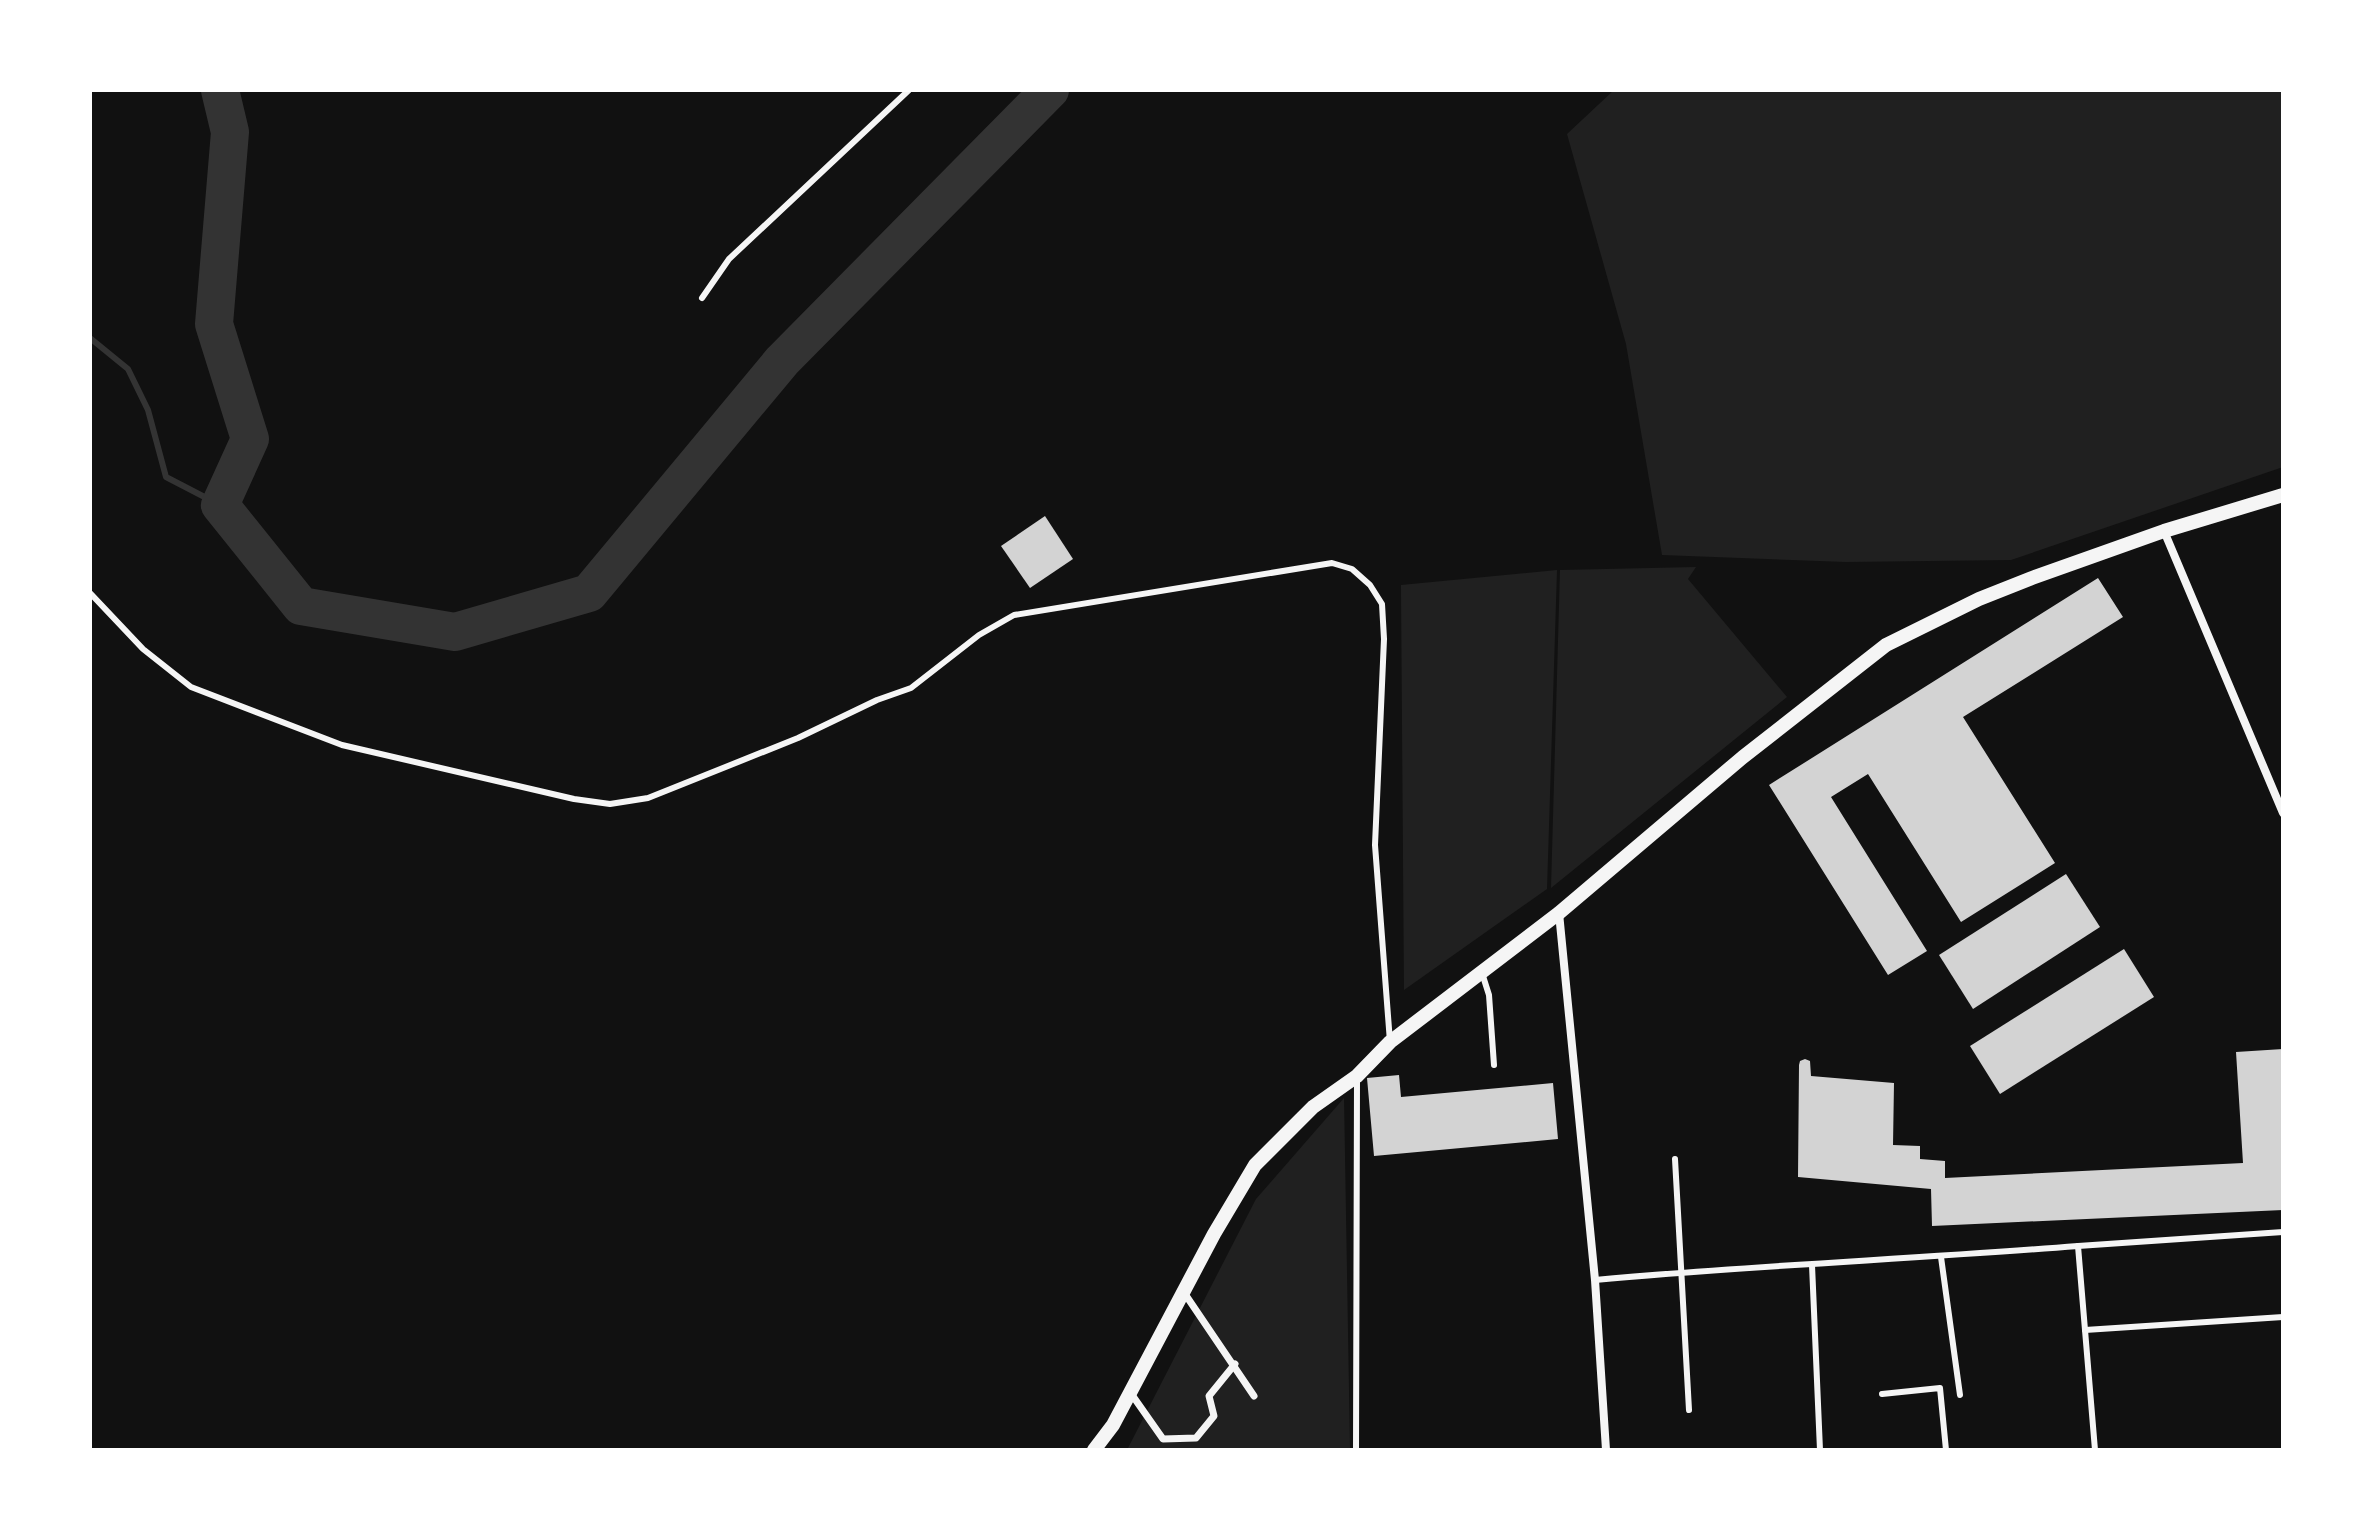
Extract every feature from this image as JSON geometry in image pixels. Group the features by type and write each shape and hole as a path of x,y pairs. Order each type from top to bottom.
{"street":[{"path":"1094,1450 1113,1425 1185,1294 1214,1234 1255,1165 1313,1107 1357,1076 1390,1042 1559,913 1743,757 1886,645 1979,599 2164,531 2283,495"},
{"path":"2164,531 2283,813"},
{"path":"1559,913 1595,1280 1606,1450"},
{"path":"1185,1294 1254,1396"},
{"path":"1130,1392 1163,1439 1196,1438 1214,1416 1209,1396 1235,1364"}],"lane":[{"path":"702,298 729,259 909,90"},
{"path":"90,593 143,649 191,687 342,745 574,799 610,804 648,798 798,738 877,700 911,688 979,635 1014,615 1332,563 1352,569 1370,585 1382,604 1384,639 1375,845 1390,1042"},
{"path":"1482,973 1489,995 1494,1065"},
{"path":"1356,1450 1357,1076"},
{"path":"1675,1159 1689,1410"},
{"path":"1595,1280 1683,1271 1941,1257 2283,1232"},
{"path":"2078,1246 2095,1450"},
{"path":"1941,1257 1960,1395"},
{"path":"1812,1265 1820,1450"},
{"path":"2085,1330 2283,1317"},
{"path":"1882,1394 1940,1388 1946,1450"}],"shaded area":[{"path":"1614,90 2283,90 2283,467 2011,560 1846,562 1662,555 1626,344 1567,134"},
{"path":"1696,567 1688,579 1787,697 1551,888 1560,570"},
{"path":"1557,570 1547,889 1404,990 1401,585"},
{"path":"1344,1098 1350,1450 1127,1450 1256,1199"}],"building":[{"path":"1045,516 1073,559 1030,588 1001,546"},
{"path":"2098,578 2123,617 1963,717 2055,863 1961,922 1868,774 1831,797 1927,951 1888,975 1769,785"},
{"path":"2066,874 2100,927 1973,1009 1939,955"},
{"path":"2124,949 2154,997 2000,1094 1970,1046"},
{"path":"2283,1049 2283,1210 1932,1226 1931,1189 1798,1177 1799,1065 1805,1059 1810,1061 1811,1076 1894,1083 1893,1145 1920,1146 1920,1159 1945,1161 1945,1178 2243,1163 2236,1052"},
{"path":"1399,1075 1401,1097 1553,1083 1558,1139 1374,1156 1367,1078"}],"waterway":[{"path":"220,90 230,132 214,324 250,439 220,505 301,606 455,632 589,593 782,361 1050,90"},
{"path":"90,338 128,369 148,410 166,477 220,505"}]}
